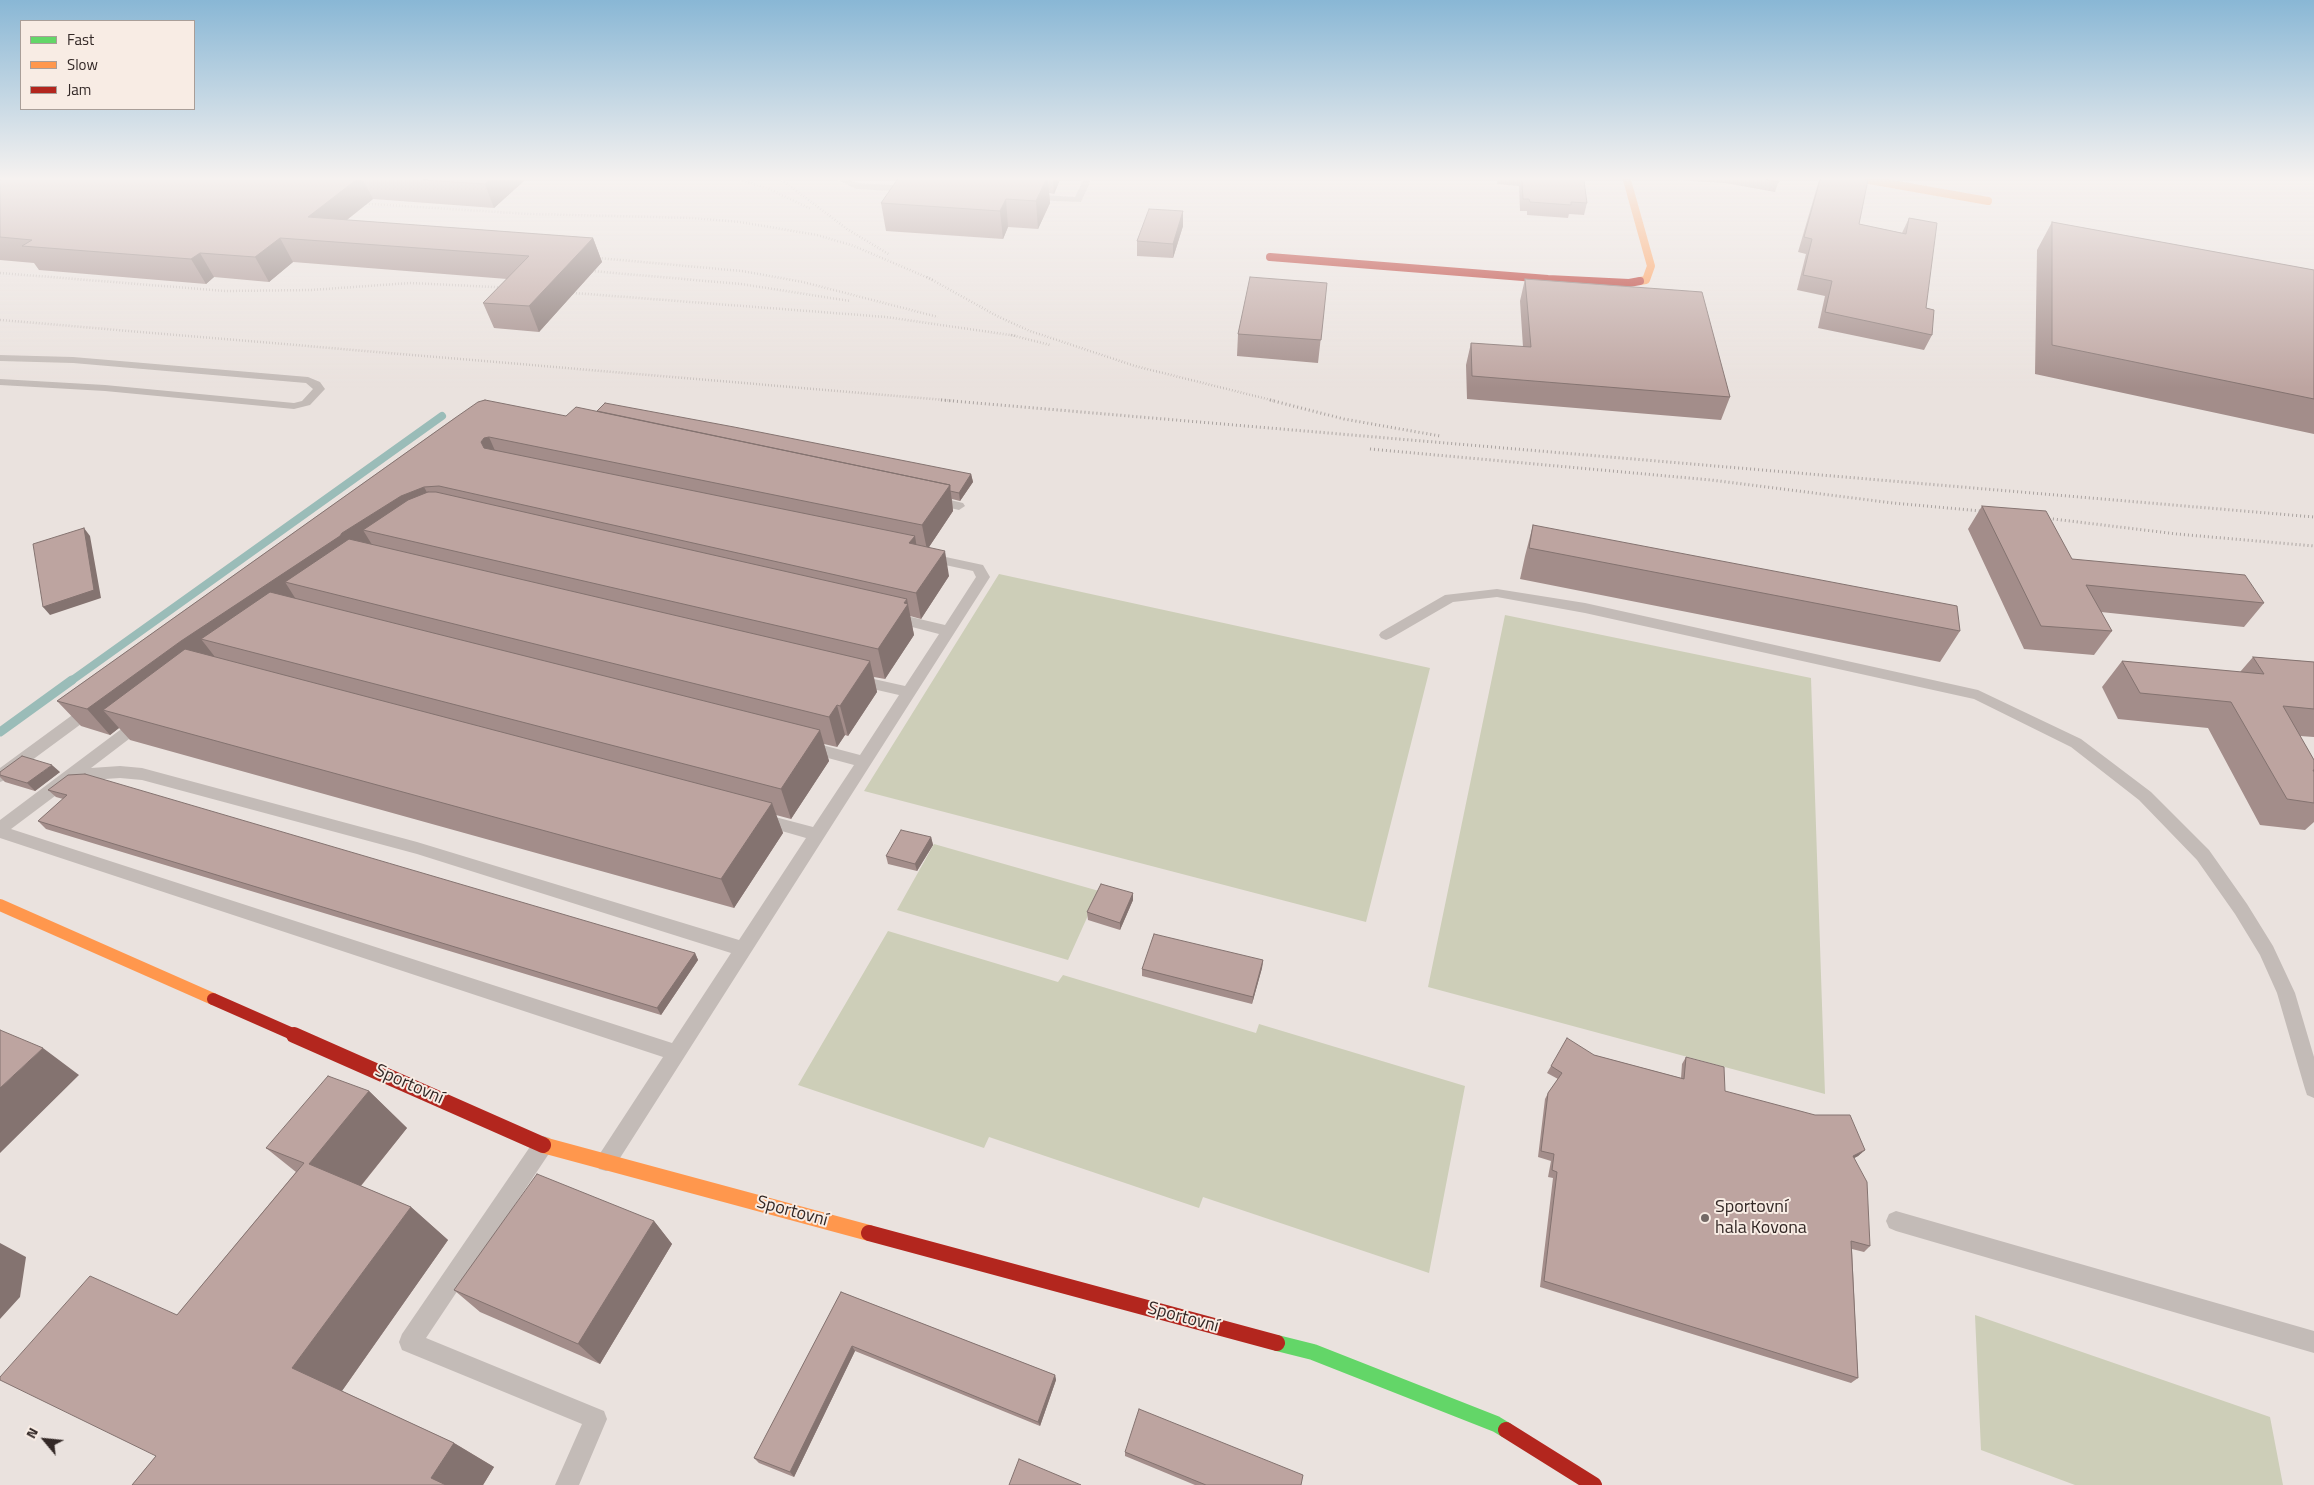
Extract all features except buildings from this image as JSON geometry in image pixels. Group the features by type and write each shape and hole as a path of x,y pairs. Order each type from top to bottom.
{"street":[{"path":"1270,257 1548,279 1629,283 1646,280 1651,266 1646,249"},
{"name":"Sportovní","path":"0,905 542,1145 1128,1304 1313,1352 1496,1424 1594,1485"}],"lane":[{"path":"0,358 73,360 308,380 316,384 319,389 306,402 294,406 105,388 0,382"},
{"path":"920,497 958,506"},
{"path":"606,1162 983,577 982,572 978,568 909,553"},
{"path":"1386,635 1450,598 1497,593 1585,608 1978,695 2076,743 2145,796 2203,855 2241,908 2267,951 2286,993 2314,1089"},
{"path":"880,615 948,631"},
{"path":"842,676 909,692"},
{"path":"0,776 104,700"},
{"path":"0,831 154,712"},
{"path":"797,745 864,762"},
{"path":"71,775 120,772 142,774 417,848 743,949"},
{"path":"750,817 817,834"},
{"path":"0,831 676,1053"},
{"path":"542,1145 410,1342 596,1419 567,1485"},
{"path":"1896,1221 2314,1342"}],"green space":[{"path":"999,574 1430,668 1366,922 864,791"},
{"path":"1505,615 1811,678 1825,1094 1428,987"},
{"path":"934,844 1099,891 1068,960 897,910"},
{"path":"888,931 1058,982 1063,975 1256,1033 1259,1024 1465,1086 1429,1273 1203,1197 1199,1208 989,1137 984,1148 798,1085"},
{"path":"1975,1315 2270,1417 2283,1485 2075,1485 1981,1450"}],"waterway":[{"path":"71,681 442,416"},
{"path":"0,732 72,680"}],"railway":[{"path":"862,249 930,279"},
{"path":"881,249 890,255"},
{"path":"587,257 742,271 803,282 938,317"},
{"path":"580,270 741,284 850,301"},
{"path":"0,273 226,291 311,290 410,283 514,288"},
{"path":"930,279 997,316 1030,331 1135,366 1275,401"},
{"path":"561,292 886,317 1012,335"},
{"path":"0,320 956,401"},
{"path":"1012,335 1017,336"},
{"path":"1012,335 1050,345"},
{"path":"941,400 2314,517"},
{"path":"1270,400 1344,419 1440,436"},
{"path":"1370,449 1711,480 1893,503 1992,512"},
{"path":"2037,517 2177,534 2314,546"}],"traffic: fast":[{"path":"1277,1343 1313,1352 1496,1424 1506,1430"}],"traffic: slow":[{"path":"1640,281 1646,280 1651,266 1646,249"},
{"path":"0,905 213,999"},
{"path":"543,1145 869,1233"}],"traffic: jam":[{"path":"1270,257 1548,279 1629,283 1640,281"},
{"path":"213,999 543,1145"},
{"path":"869,1233 1277,1343"},
{"path":"1506,1430 1594,1485"}],"place":[{"name":"Sportovní hala Kovona","path":"1705,1218"}]}
